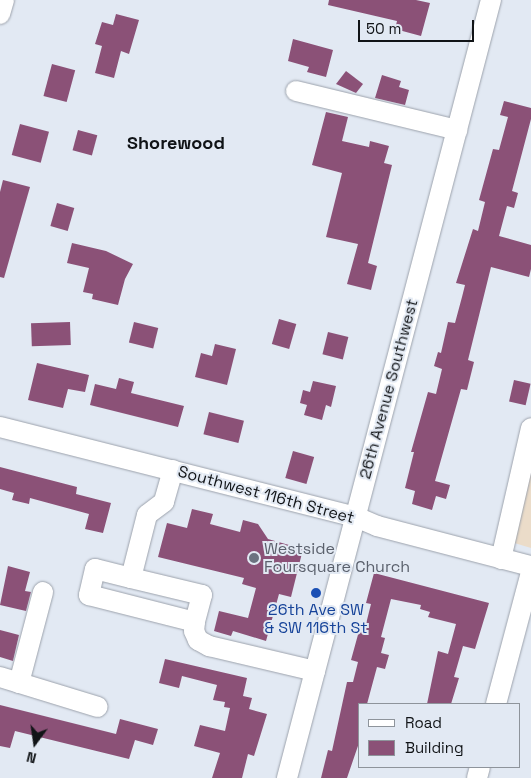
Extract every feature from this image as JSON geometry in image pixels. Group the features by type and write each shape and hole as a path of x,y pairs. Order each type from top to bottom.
{"street":[{"path":"0,14 4,0"},
{"name":"26th Avenue Southwest","path":"287,778 457,130 487,1"},
{"path":"296,91 457,130"},
{"name":"Southwest 116th Street","path":"0,427 356,517 377,526 531,566"},
{"path":"501,559 531,428"},
{"path":"131,578 147,514 164,502 173,470"},
{"path":"195,622 88,595 95,569 202,595 194,631 198,640 209,646 316,671"},
{"path":"496,703 531,572"},
{"path":"19,683 43,592"},
{"path":"0,677 98,707"}],"shaded area":[{"path":"531,467 531,548 511,542"}],"building":[{"path":"329,0 416,0 430,3 421,36 395,29 397,21 328,5"},
{"path":"116,14 139,20 129,54 121,51 114,78 95,73 102,46 95,44 102,22 113,25"},
{"path":"293,39 333,50 326,77 307,72 309,67 288,61"},
{"path":"52,64 75,70 67,102 43,96"},
{"path":"346,71 363,84 356,93 336,84"},
{"path":"382,75 401,81 399,87 409,90 405,105 375,98"},
{"path":"504,101 531,108 531,119 512,191 518,193 514,208 507,206 499,236 531,245 531,269 529,277 491,267 468,360 474,362 467,390 461,389 435,481 450,485 446,499 436,496 432,510 412,504 415,491 405,488 414,452 411,452 428,392 436,394 442,369 434,366 438,352 441,353 448,322 455,323 462,297 465,285 456,283 473,229 478,231 485,202 479,200 493,149 499,150 508,117 500,115"},
{"path":"326,112 348,117 342,141 369,147 370,141 389,146 384,163 392,165 368,263 377,266 371,290 347,284 358,244 326,237 342,173 312,165"},
{"path":"20,124 49,132 41,163 12,155"},
{"path":"78,130 97,135 92,155 73,150"},
{"path":"3,180 30,187 4,278 0,277 0,192"},
{"path":"57,203 74,208 68,231 50,226"},
{"path":"72,243 106,251 133,264 125,279 118,305 92,299 93,294 83,292 89,268 67,263"},
{"path":"279,319 296,324 289,349 272,344"},
{"path":"70,322 71,345 32,346 31,323"},
{"path":"134,322 158,328 153,348 129,342"},
{"path":"328,332 348,337 343,359 322,354"},
{"path":"215,344 236,349 227,385 195,377 201,353 212,356"},
{"path":"37,363 89,375 85,392 68,389 63,408 28,400"},
{"path":"119,378 134,382 131,393 184,406 178,427 90,405 95,384 116,389"},
{"path":"514,380 531,384 526,405 509,401"},
{"path":"313,381 336,386 331,407 326,405 322,420 304,415 307,405 300,403 303,390 310,392"},
{"path":"209,412 244,421 238,443 203,434"},
{"path":"293,451 314,457 306,484 285,478"},
{"path":"0,467 77,487 76,494 111,503 103,533 85,529 89,514 30,498 29,504 12,500 14,493 0,489"},
{"path":"192,509 213,514 210,524 240,532 243,520 258,524 268,539 303,549 291,597 279,594 266,641 233,631 231,636 214,631 219,611 248,618 256,588 242,584 244,578 158,557 167,523 187,528"},
{"path":"8,566 30,572 25,591 31,592 26,611 0,605"},
{"path":"374,573 489,603 475,649 463,646 454,677 459,678 451,703 427,703 438,651 448,654 456,624 428,617 430,612 420,609 421,605 391,599 381,637 385,638 381,653 389,655 385,669 377,667 367,703 358,703 358,746 347,778 321,778 328,750 332,751 347,682 353,682 358,662 351,660 359,631 364,632 371,604 366,603"},
{"path":"0,630 19,635 13,661 0,657"},
{"path":"165,659 247,678 243,696 252,698 249,709 267,714 254,756 248,754 242,778 212,778 220,753 194,746 200,725 225,731 230,708 224,707 225,702 213,700 217,685 182,676 179,688 159,683"},
{"path":"0,705 116,734 120,719 158,729 153,745 135,740 129,759 15,731 10,748 0,746"}],"place":[{"name":"Westside Foursquare Church","path":"254,558"},
{"name":"26th Ave SW & SW 116th St","path":"316,593"}],"district":[{"name":"Shorewood","path":"176,143"}]}
